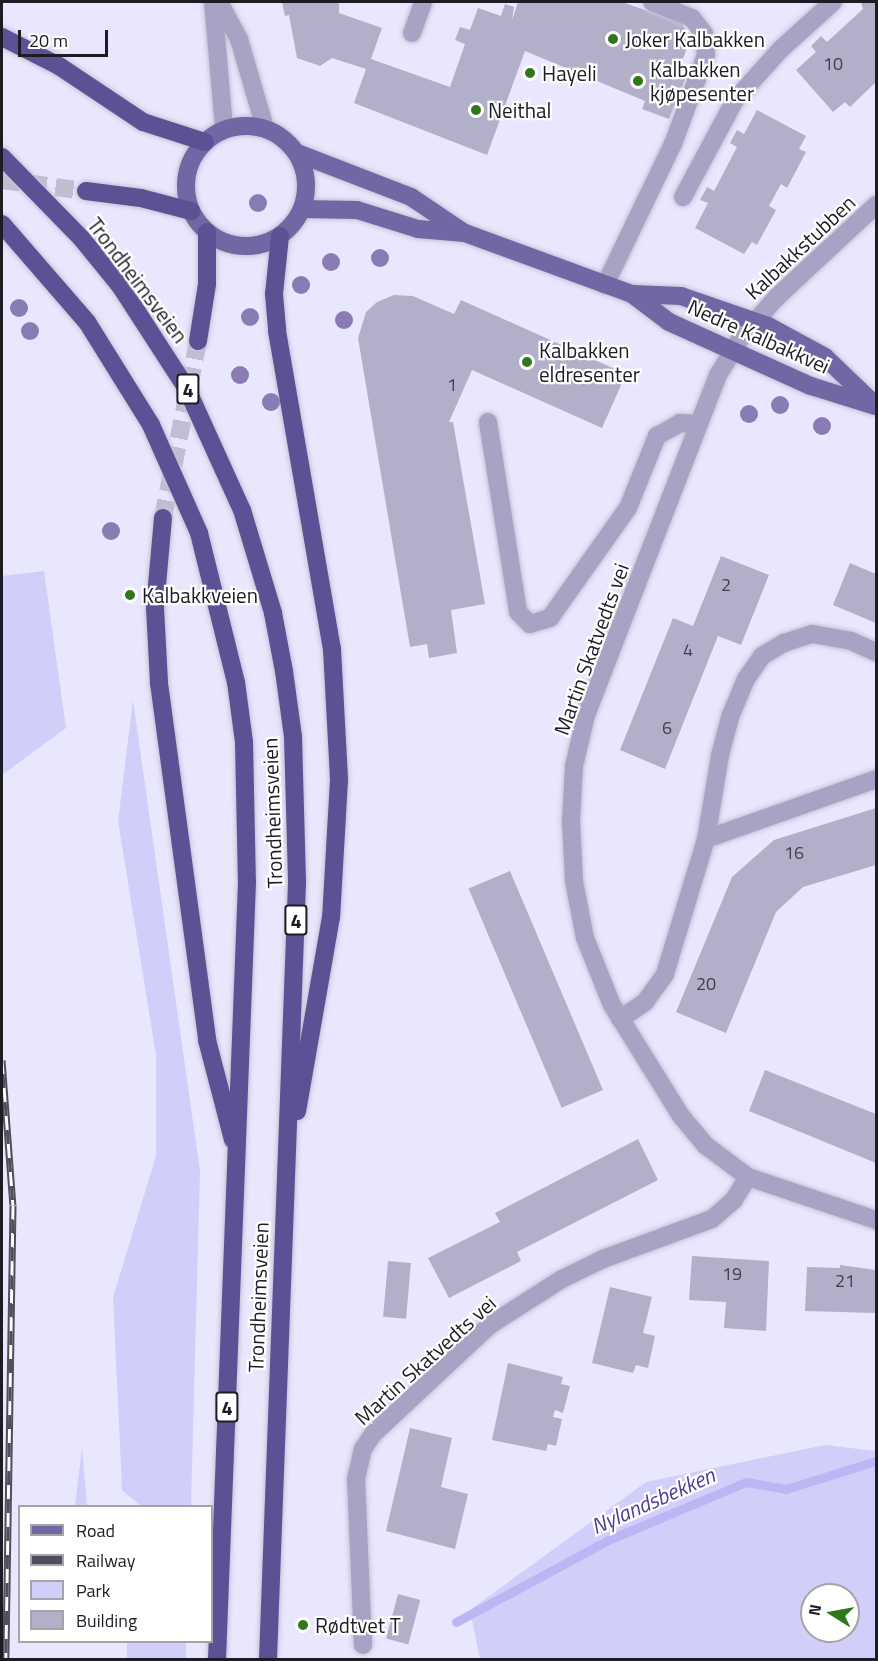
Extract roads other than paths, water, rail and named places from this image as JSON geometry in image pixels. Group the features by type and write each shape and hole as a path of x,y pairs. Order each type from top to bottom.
{"highway":[{"path":"2,37 59,66 143,122 205,142"},
{"name":"Trondheimsveien","path":"2,157 82,239 162,345 219,455 259,561 284,671 296,795 297,883 268,1659"},
{"path":"86,191 168,203 191,211"},
{"name":"Trondheimsveien","path":"2,224 87,322 135,397 178,480 199,533 221,608 237,682 247,810 237,1155 217,1659"},
{"path":"198,341 207,284 207,232"},
{"path":"280,236 274,294 277,331 332,649 339,780 331,917 319,1003 285,1169"},
{"path":"163,518 155,609 159,683 207,1040 237,1155"}],"main road":[{"path":"237,125 265,128 284,138 297,153 305,171 307,190 302,209 280,236 258,245 235,245 207,232 191,211 187,174 205,142 224,129 237,125"},
{"name":"Nedre Kalbakkvei","path":"297,153 411,197 465,233 605,285 632,294 681,296 754,321 825,357 876,406"},
{"name":"Nedre Kalbakkvei","path":"302,209 357,210 418,229 465,233"},
{"name":"Nedre Kalbakkvei","path":"632,294 669,322 811,386 876,406"}],"street":[{"path":"213,2 224,129"},
{"path":"219,2 239,39 265,128"},
{"path":"412,33 423,2"},
{"path":"605,285 674,144 706,55 704,34 692,18 652,2"},
{"path":"683,197 735,100 781,49 833,2"},
{"name":"Kalbakkstubben","path":"733,349 754,321 876,205"},
{"name":"Martin Skatvedts vei","path":"733,349 698,424 586,715 574,766 574,881 585,938 620,1019 681,1116 705,1145 748,1177 876,1220"},
{"path":"488,422 518,612 530,624 550,618 628,508 657,436 680,423 698,424"},
{"path":"620,1019 645,1002 665,974 706,839 720,755 730,717 746,680 762,656 784,642 812,634 851,641 876,652"},
{"path":"706,839 876,778"},
{"name":"Martin Skatvedts vei","path":"363,1645 356,1479 363,1449 373,1434 500,1319 562,1279 603,1259 712,1219 733,1202 748,1177"}],"waterway":[{"name":"Nylandsbekken","path":"456,1622 608,1540 746,1482 786,1489 876,1461"}],"tunnel":[{"path":"2,180 86,191"},
{"path":"163,518 198,341"}],"railway":[{"path":"2,1060 13,1205 6,1660"}],"place":[{"name":"Joker Kalbakken","path":"613,39"},
{"name":"Hayeli","path":"530,73"},
{"name":"Kalbakken kjøpesenter","path":"638,81"},
{"name":"Neithal","path":"476,110"},
{"name":"Kalbakken eldresenter","path":"527,362"},
{"name":"Kalbakkveien","path":"130,595"},
{"name":"Rødtvet T","path":"303,1625"}]}
